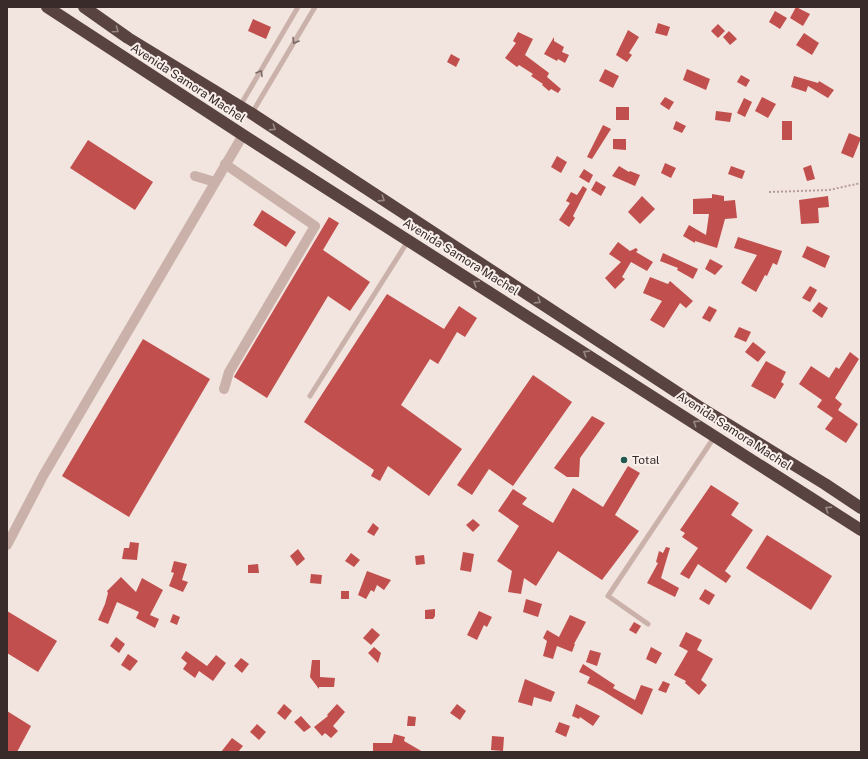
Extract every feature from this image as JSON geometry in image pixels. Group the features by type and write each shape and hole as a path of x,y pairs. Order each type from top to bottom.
{"highway":[{"name":"Avenida Samora Machel","path":"47,7 243,135 861,530"},
{"name":"Avenida Samora Machel","path":"84,7 128,38 251,114 698,406 861,508"}],"street":[{"path":"7,544 43,476 243,135"},
{"path":"224,389 229,372 316,226 225,164"},
{"path":"195,176 215,182"}],"lane":[{"path":"240,107 298,7"},
{"path":"251,114 315,7"},
{"path":"310,396 408,240"},
{"path":"648,624 608,596 715,436"}],"path":[{"path":"769,192 829,190 861,183"}],"building":[{"path":"796,7 810,14 803,26 790,18"},
{"path":"775,11 787,18 780,29 769,22"},
{"path":"253,19 271,27 266,39 248,31"},
{"path":"658,23 670,27 667,36 655,33"},
{"path":"718,24 725,31 718,38 711,31"},
{"path":"628,30 639,37 629,53 632,55 627,62 616,55"},
{"path":"729,31 737,39 730,45 723,37"},
{"path":"518,32 533,39 525,55 549,73 547,77 561,89 558,93 551,89 549,91 542,85 543,84 531,76 533,74 519,65 517,67 505,58 516,43 513,41"},
{"path":"804,33 819,43 812,55 796,45"},
{"path":"554,37 554,41 564,47 562,52 569,55 565,63 558,59 557,61 544,54"},
{"path":"451,54 460,59 456,67 447,62"},
{"path":"605,69 619,76 613,88 599,81"},
{"path":"687,69 710,79 706,90 683,80"},
{"path":"741,75 750,80 746,87 737,82"},
{"path":"794,76 818,83 819,81 834,90 828,98 808,86 806,92 791,87"},
{"path":"665,97 674,102 669,110 660,104"},
{"path":"762,97 776,104 768,118 755,111"},
{"path":"744,98 752,102 745,117 737,113"},
{"path":"616,107 629,107 629,120 616,120"},
{"path":"716,111 732,113 730,122 715,120"},
{"path":"676,121 686,126 682,133 673,129"},
{"path":"782,121 792,121 792,140 782,140"},
{"path":"603,125 611,129 592,159 587,157"},
{"path":"849,133 861,138 853,158 841,153"},
{"path":"613,139 626,139 626,150 613,149"},
{"path":"88,140 153,182 135,210 70,168"},
{"path":"557,156 567,162 561,173 551,167"},
{"path":"665,163 676,168 671,178 661,173"},
{"path":"811,165 815,179 807,181 803,168"},
{"path":"619,166 629,172 630,171 640,175 635,186 612,176"},
{"path":"731,166 745,171 742,179 728,174"},
{"path":"584,169 593,175 589,183 579,177"},
{"path":"596,181 606,187 601,196 591,190"},
{"path":"583,186 587,189 573,216 575,218 569,227 559,220 570,203 566,201 571,192 577,195"},
{"path":"712,194 724,196 724,201 735,200 737,218 725,219 717,248 695,241 695,243 683,236 689,225 706,235 709,214 693,214 693,199 712,198"},
{"path":"642,196 655,209 640,224 628,212"},
{"path":"828,196 829,207 818,208 819,223 801,224 799,200"},
{"path":"262,210 296,232 286,247 253,225"},
{"path":"329,217 339,223 323,250 370,282 350,311 328,296 267,398 234,377"},
{"path":"738,237 782,251 777,265 773,263 767,276 765,275 756,292 741,283 757,255 734,248"},
{"path":"618,242 630,251 636,248 638,250 636,252 653,262 647,271 631,262 622,277 625,279 615,289 605,278 621,262 609,254"},
{"path":"807,246 830,256 825,268 802,257"},
{"path":"663,253 698,269 693,279 677,270 678,268 660,261"},
{"path":"710,259 723,266 715,275 705,269"},
{"path":"650,277 668,284 670,281 693,301 686,308 680,303 664,328 650,320 662,301 643,293"},
{"path":"810,286 817,290 810,302 802,298"},
{"path":"387,294 444,329 459,306 477,318 465,337 457,332 438,364 430,359 401,405 462,449 429,496 388,466 380,481 371,476 374,470 304,422"},
{"path":"819,302 828,308 822,318 812,311"},
{"path":"709,306 717,310 710,322 702,318"},
{"path":"739,327 751,332 746,342 734,337"},
{"path":"143,339 210,379 129,517 62,476"},
{"path":"753,342 766,352 758,362 745,352"},
{"path":"850,352 859,359 835,398 842,404 838,410 858,424 846,443 825,429 833,418 817,407 822,400 799,384 811,366 829,378 836,367 839,369"},
{"path":"766,361 786,372 781,382 784,384 775,399 751,386"},
{"path":"533,375 572,402 513,486 489,469 472,495 457,485"},
{"path":"592,416 605,423 580,458 579,477 567,477 554,468"},
{"path":"628,466 640,473 615,515 639,531 602,580 558,551 536,586 524,578 521,594 508,592 512,571 497,561 519,526 498,511 513,489 527,498 522,504 553,523 573,488 603,507"},
{"path":"711,485 739,503 731,515 753,530 725,571 731,576 726,583 698,564 689,579 680,574 698,548 682,537 685,533 680,530"},
{"path":"473,519 480,525 473,532 466,525"},
{"path":"373,523 379,528 374,536 367,532"},
{"path":"767,535 832,576 811,610 746,568"},
{"path":"130,542 139,543 137,560 122,559 124,548 129,548"},
{"path":"666,547 670,548 661,578 679,588 675,597 647,583 658,563 656,562 659,551 663,553"},
{"path":"298,549 305,559 297,566 290,556"},
{"path":"463,552 474,554 471,572 460,570"},
{"path":"351,553 360,560 354,567 345,561"},
{"path":"424,555 425,564 416,565 415,556"},
{"path":"174,561 187,564 182,580 188,582 183,592 169,586 174,573 171,572"},
{"path":"258,564 259,573 248,573 248,565"},
{"path":"367,571 391,580 384,590 377,585 374,592 371,590 366,599 358,595"},
{"path":"311,574 322,575 321,584 310,583"},
{"path":"121,577 136,592 142,578 163,590 150,615 159,619 155,628 136,618 139,612 117,602 108,624 98,620 105,604 108,593 107,591"},
{"path":"705,589 715,595 709,605 699,599"},
{"path":"341,591 349,591 349,599 341,599"},
{"path":"526,599 542,604 538,617 523,612"},
{"path":"435,609 435,616 433,619 425,619 425,610"},
{"path":"7,611 57,641 38,672 7,653"},
{"path":"479,611 492,617 487,627 484,625 477,640 467,635"},
{"path":"173,614 180,617 177,625 170,622"},
{"path":"570,615 586,622 574,644 572,652 557,646 553,659 543,656 547,641 543,638 547,630 559,637"},
{"path":"634,622 641,626 636,634 629,630"},
{"path":"372,628 380,635 371,645 363,638"},
{"path":"686,632 702,640 697,650 713,659 701,680 707,685 699,695 685,683 686,681 674,675 688,651 679,646"},
{"path":"116,637 125,644 119,653 110,646"},
{"path":"374,647 381,653 378,663 368,653"},
{"path":"651,647 662,653 656,664 646,659"},
{"path":"590,650 601,653 597,666 586,662"},
{"path":"186,651 207,666 216,655 226,663 213,681 199,671 195,678 183,669 187,663 181,658"},
{"path":"128,654 138,661 130,671 121,665"},
{"path":"241,658 249,664 242,673 234,666"},
{"path":"312,660 320,660 320,677 335,678 334,687 319,687 319,689 310,677"},
{"path":"583,664 615,685 613,688 635,700 641,685 653,689 642,715 587,683 590,677 579,672"},
{"path":"525,679 555,692 551,702 534,697 532,706 518,702"},
{"path":"663,681 670,684 666,693 658,690"},
{"path":"284,704 292,711 285,720 277,713"},
{"path":"337,704 345,712 333,726 338,731 331,738 325,733 322,736 314,727 328,716 327,715"},
{"path":"457,704 466,711 460,720 450,713"},
{"path":"576,704 600,716 593,726 580,717 579,719 572,716"},
{"path":"7,711 31,726 17,752 7,752"},
{"path":"301,716 311,727 304,732 294,722"},
{"path":"408,716 416,717 415,726 407,726"},
{"path":"559,722 570,726 566,737 555,732"},
{"path":"257,724 266,732 259,740 250,732"},
{"path":"394,734 405,737 404,741 423,752 373,752 373,743 392,743"},
{"path":"492,736 504,737 503,751 491,750"},
{"path":"232,738 243,746 238,752 221,752"}],"place":[{"name":"Total","path":"624,460"}]}
